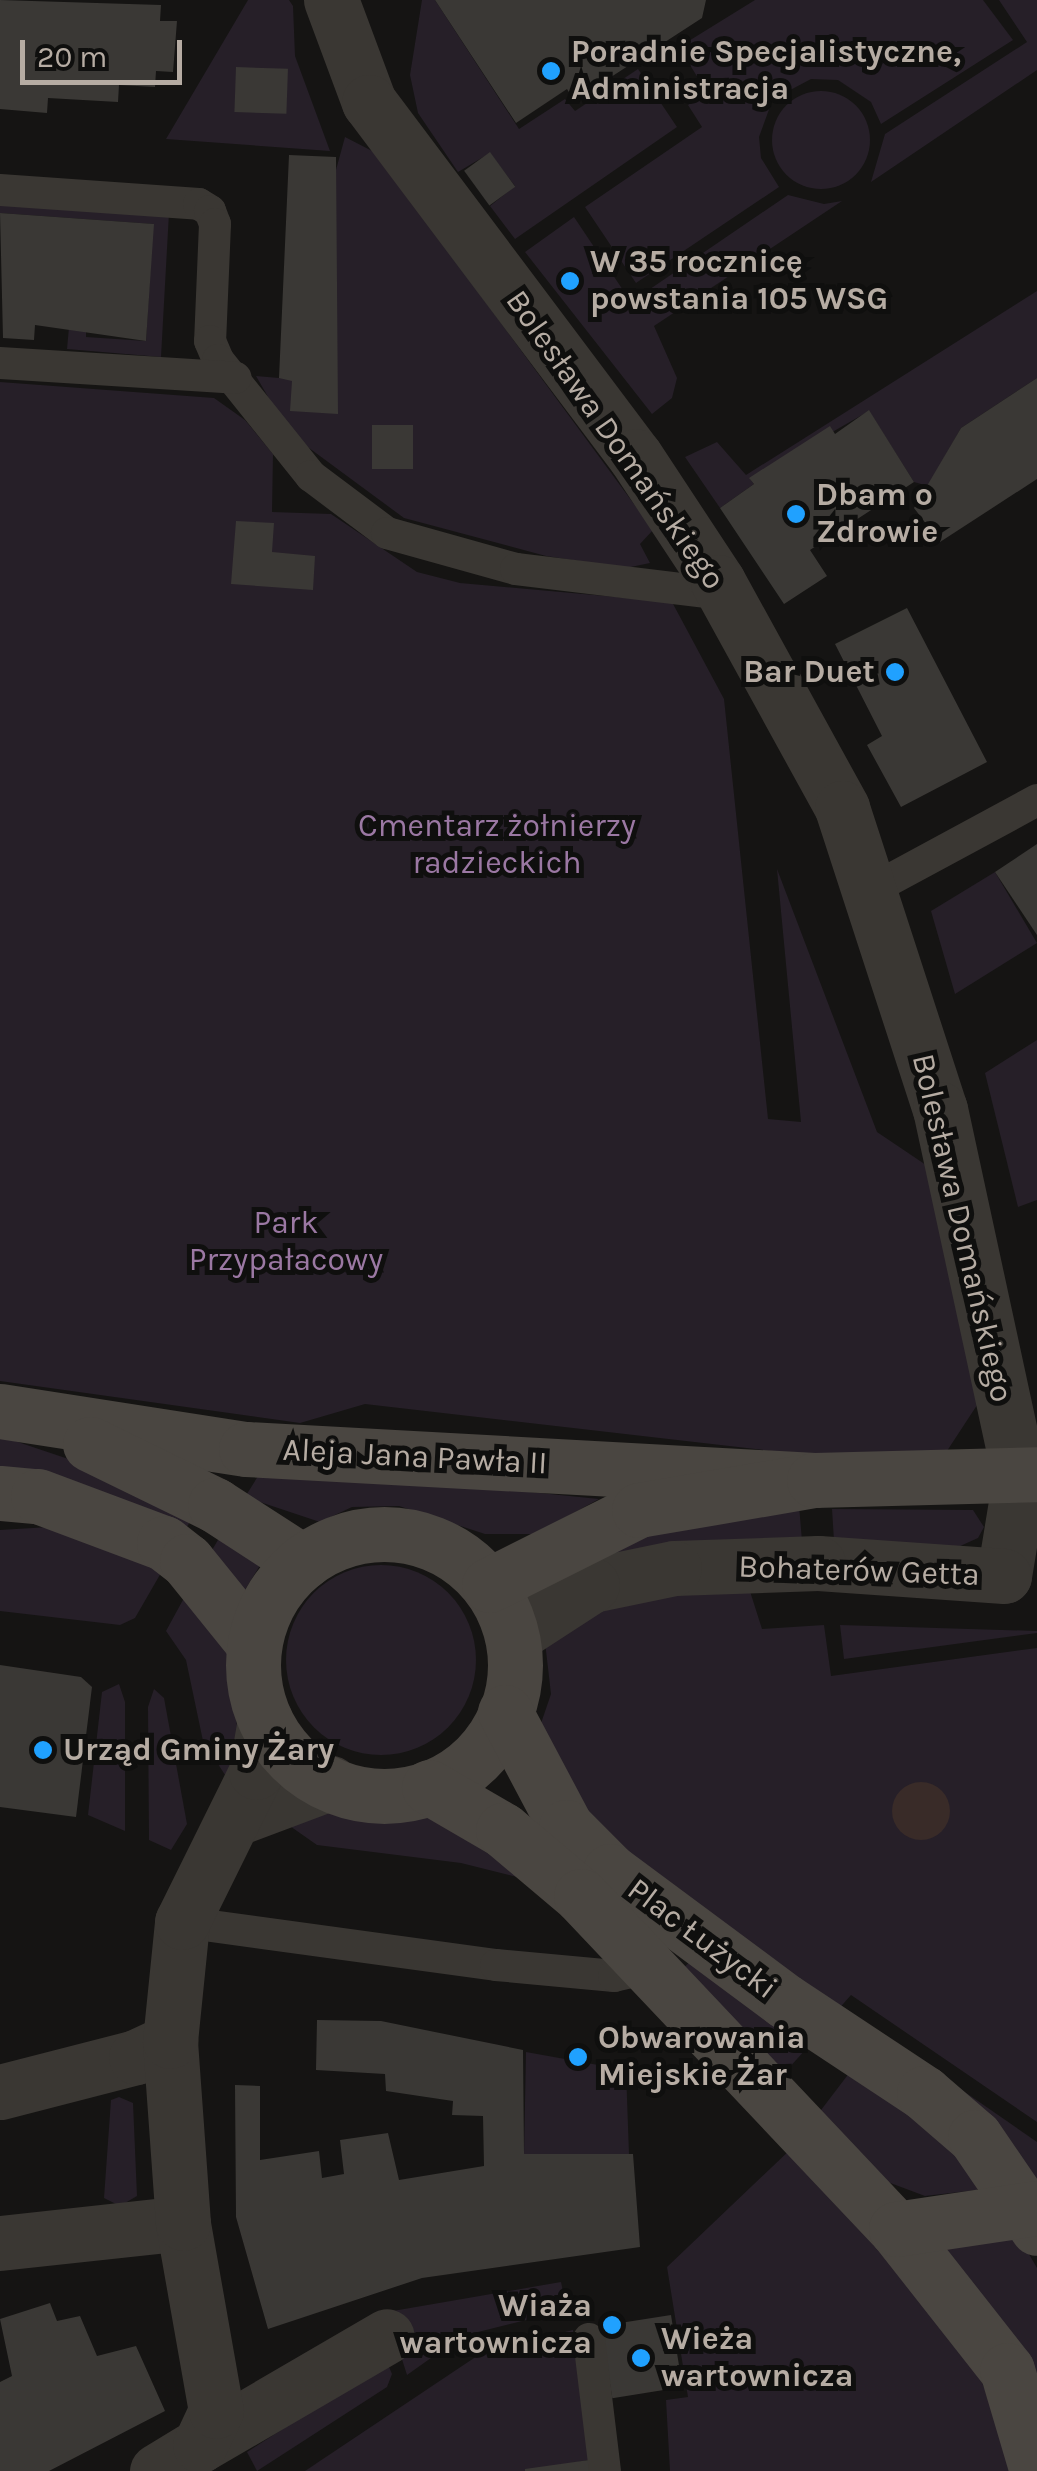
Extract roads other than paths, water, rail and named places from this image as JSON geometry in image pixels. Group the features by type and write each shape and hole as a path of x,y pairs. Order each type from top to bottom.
{"street":[{"name":"Bolesława Domańskiego","path":"340,4 369,102 635,456 724,594 842,808 940,1108 1029,1476"},
{"name":"Aleja Jana Pawła II","path":"9,1412 246,1450 378,1452 814,1480"},
{"name":"Aleja Jana Pawła II","path":"9,1412 215,1504 302,1562"},
{"path":"489,1585 638,1510 814,1480 1029,1476"},
{"name":"Bohaterów Getta","path":"512,1637 592,1585 674,1568 818,1562 1004,1576 1029,1476"},
{"path":"0,1492 38,1496 164,1543 187,1561 254,1644"},
{"path":"407,1537 459,1556 489,1585 512,1637 514,1687 504,1712 474,1761 429,1787 400,1795 359,1794 330,1782 288,1754 265,1720 254,1683 254,1644 263,1613 302,1562 339,1541 407,1537"},
{"name":"Plac Łużycki","path":"504,1712 566,1827 610,1871 785,2001 924,2094 975,2137 1034,2215"},
{"path":"179,2458 216,2411 216,2381 184,2222 170,2041 182,1922 256,1772 265,1720"},
{"path":"234,1820 330,1782"},
{"name":"Plac Łużycki","path":"429,1787 504,1830 580,1896 896,2229 1007,2370 1036,2471"},
{"path":"0,2092 136,2057 170,2041"},
{"path":"896,2229 1034,2215"},
{"path":"0,2243 184,2222"},
{"path":"179,2458 387,2336"}],"lane":[{"path":"0,190 199,204 210,212 215,224 210,341 311,476 386,533 516,569 724,594"},
{"path":"0,363 236,378"},
{"path":"868,891 1037,800"},
{"path":"182,1922 496,1965 614,1976 648,1968"},
{"path":"588,2339 605,2471"}],"place":[{"name":"Poradnie Specjalistyczne, Administracja","path":"551,71"},
{"name":"W 35 rocznicę powstania 105 WSG","path":"570,281"},
{"name":"Dbam o Zdrowie","path":"796,514"},
{"name":"Bar Duet","path":"895,672"},
{"name":"Urząd Gminy Żary","path":"43,1750"},
{"name":"Obwarowania Miejskie Żar","path":"578,2057"},
{"name":"Wiaża wartownicza","path":"612,2325"},
{"name":"Wieża wartownicza","path":"641,2358"}],"park label":[{"name":"Cmentarz żołnierzy radzieckich","path":"497,846"},
{"name":"Park Przypałacowy","path":"286,1242"}]}
